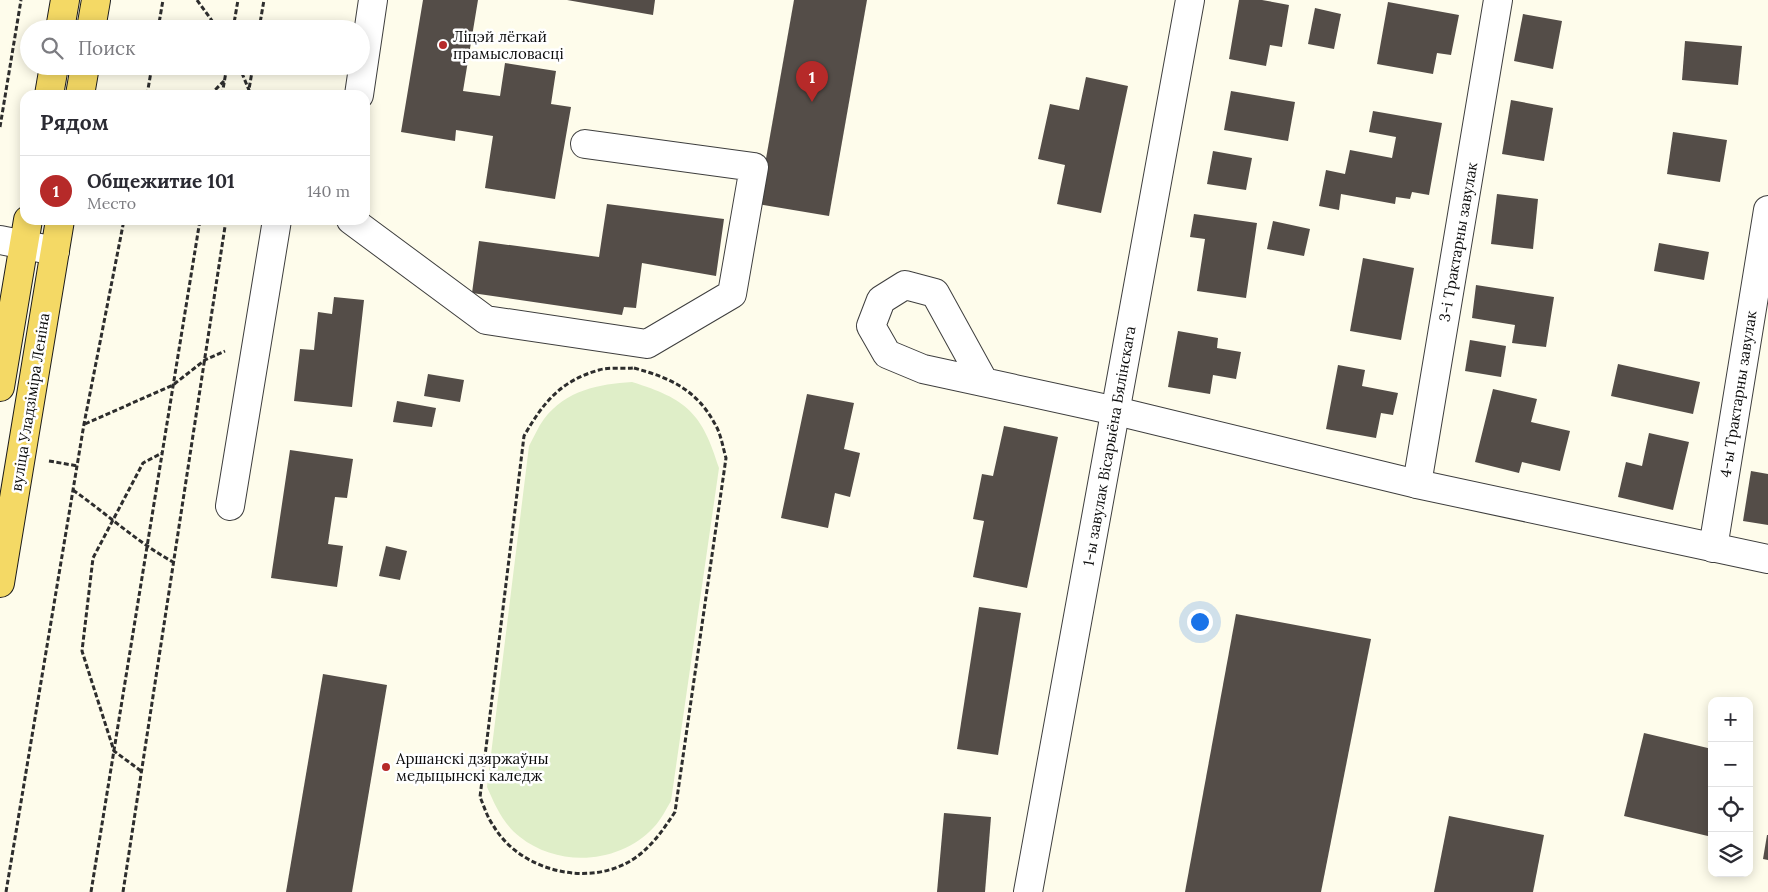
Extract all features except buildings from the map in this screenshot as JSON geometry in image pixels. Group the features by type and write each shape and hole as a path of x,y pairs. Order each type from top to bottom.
{"main road":[{"path":"62,20 65,0"},
{"path":"93,20 96,0"},
{"path":"50,90 52,75"},
{"path":"81,90 83,75"},
{"name":"вуліца Уладзіміра Леніна","path":"0,583 59,225"},
{"name":"вуліца Уладзіміра Леніна","path":"0,387 17,235"}],"street":[{"path":"370,20 373,0"},
{"name":"1-ы завулак Вісарыёна Бялінскага","path":"1028,892 1190,0"},
{"name":"3-і Трактарны завулак","path":"1417,484 1498,0"},
{"path":"360,90 362,75"},
{"path":"358,225 486,320 647,344 732,294 754,167 585,144"},
{"name":"4-ы Трактарны завулак","path":"1713,548 1768,210"},
{"path":"230,506 276,225"},
{"path":"17,235 55,251"},
{"path":"984,382 1417,484 1768,559"}],"path":[{"path":"0,127 21,0"},
{"path":"160,20 163,0"},
{"path":"197,0 211,20"},
{"path":"235,20 238,0"},
{"path":"261,20 264,0"},
{"path":"148,90 150,75"},
{"path":"223,90 225,75"},
{"path":"242,75 248,90"},
{"path":"250,90 252,75"},
{"path":"215,90 224,80"},
{"path":"6,892 84,424 123,225"},
{"path":"91,892 199,225"},
{"path":"123,892 225,225"},
{"path":"84,424 173,386 205,360 258,337"},
{"path":"634,368 667,378 696,397 716,425 726,458 675,812 658,839 633,859 604,871 572,874 541,866 514,850 493,826 480,797 524,436 541,406 568,383 591,373 599,370 634,368"},
{"path":"141,772 114,751 82,651 93,558 143,463 162,453"},
{"path":"73,490 114,519 147,548 174,562"}],"green space":[{"path":"632,382 666,395 690,411 699,421 706,434 719,468 671,801 654,827 624,849 607,855 589,858 571,857 553,854 536,847 514,832 496,807 487,787 529,446 544,419 562,401 584,390 595,387"}],"place":[{"name":"Ліцэй лёгкай прамысловасці","path":"443,45"},
{"name":"Общежитие 101","path":"812,102"},
{"name":"Аршанскі дзяржаўны медыцынскі каледж","path":"386,767"}]}
